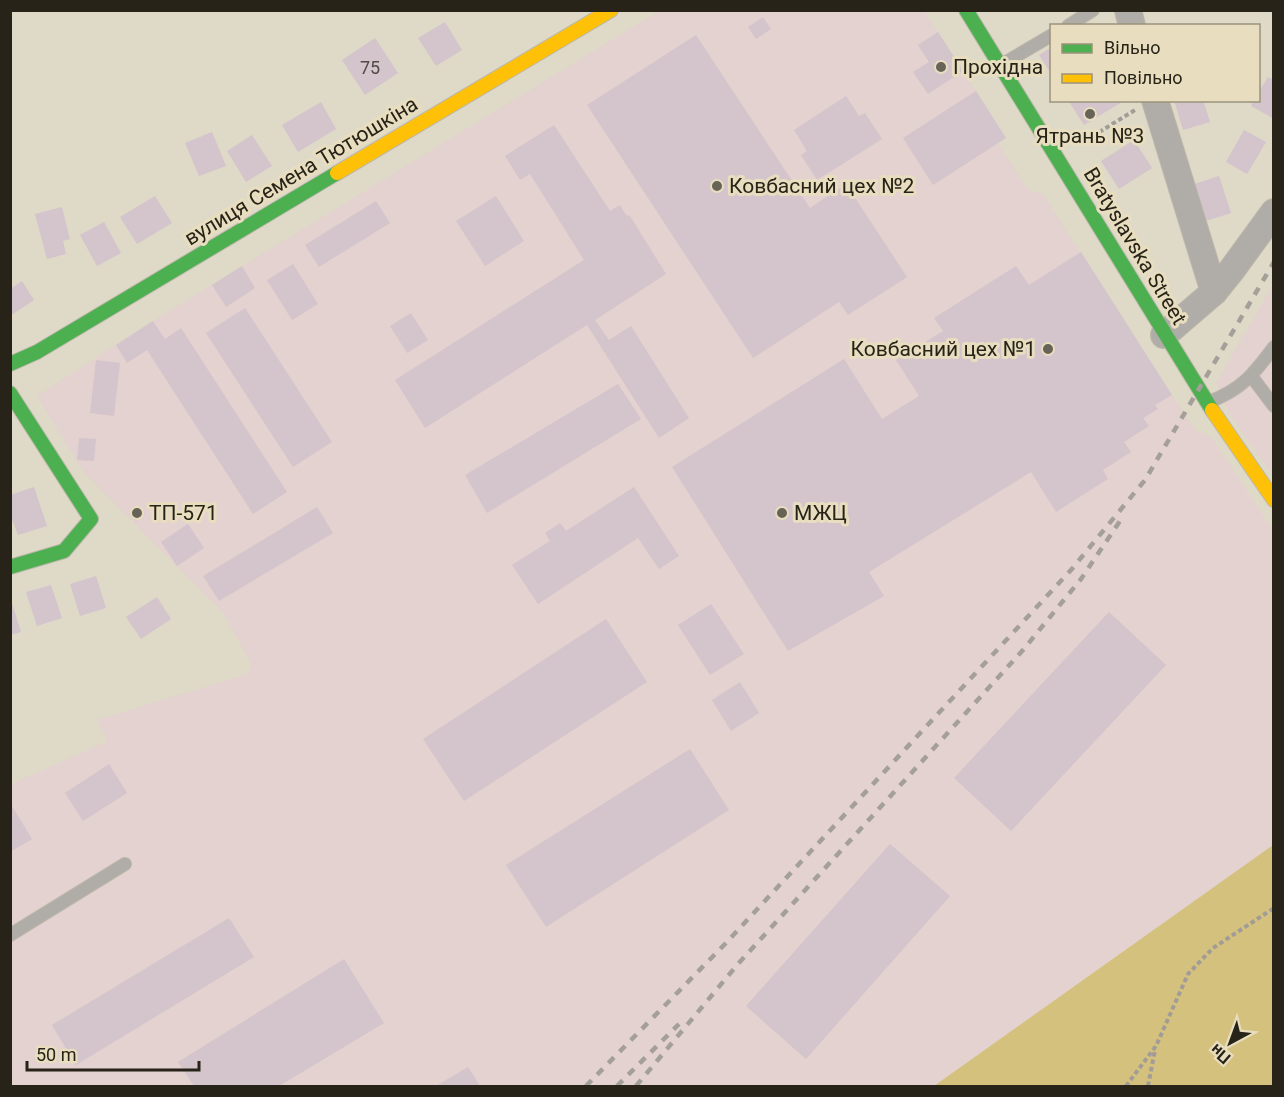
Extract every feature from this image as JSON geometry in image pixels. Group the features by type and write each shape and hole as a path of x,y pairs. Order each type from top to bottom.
{"street":[{"name":"вулиця Семена Тютюшкіна","path":"10,364 37,352 611,10"},
{"name":"Bratyslavska Street","path":"966,10 1164,335 1274,500"},
{"path":"1148,103 1214,292"},
{"path":"1164,335 1214,292 1274,212"},
{"path":"10,393 91,519 64,551 10,567"}],"lane":[{"path":"1071,24 1093,10"},
{"path":"999,66 1050,36"},
{"path":"1208,402 1222,397 1252,377 1274,347"},
{"path":"1252,377 1274,406"},
{"path":"10,936 125,864"}],"path":[{"path":"1057,159 1148,103"},
{"path":"1148,1086 1156,1046 1188,974 1213,948 1274,908"},
{"path":"1126,1086 1156,1046"}],"shaded area":[{"path":"659,11 924,11 1006,138 998,143 1028,190 1043,194 1196,431 1210,435 1273,531 1273,845 934,1086 11,1086 10,785 108,741 97,720 247,674 252,665 224,614 83,471 37,396 153,321"},
{"path":"1273,285 1273,476 1229,413 1216,383"},
{"path":"1273,845 1273,1086 934,1086"}],"building":[{"path":"763,17 771,29 756,39 748,27"},
{"path":"445,22 462,50 436,66 418,38"},
{"name":"Прохідна","path":"938,32 963,71 928,94 913,72 929,62 918,45"},
{"name":"Ковбасний цех №2","path":"696,35 810,208 846,184 907,277 848,315 839,302 753,358 587,105"},
{"path":"375,38 398,73 365,95 342,60"},
{"name":"Ятрань №3","path":"1050,48 1050,72 1039,55"},
{"path":"1268,77 1274,80 1274,119 1251,106 1253,102 1260,102 1260,90"},
{"path":"976,91 1006,138 933,185 903,138"},
{"path":"846,96 859,116 865,113 882,139 817,180 801,155 807,151 794,130"},
{"path":"321,102 336,129 298,152 282,125"},
{"name":"Ятрань №3","path":"1069,102 1122,102 1084,125"},
{"path":"1175,102 1204,102 1210,122 1183,130"},
{"path":"554,125 610,211 620,205 626,215 630,216 666,274 595,320 609,340 631,326 689,418 659,438 587,325 425,428 395,380 584,260 530,174 520,180 505,156"},
{"path":"1244,130 1266,142 1247,174 1226,162"},
{"path":"212,132 226,166 199,176 185,143"},
{"path":"252,135 272,166 246,182 227,151"},
{"path":"1134,140 1152,168 1119,189 1101,161"},
{"path":"1219,176 1231,213 1206,221 1194,184"},
{"path":"155,196 172,223 137,244 120,217"},
{"path":"496,196 524,241 485,266 456,221"},
{"path":"376,201 390,223 319,267 305,245"},
{"path":"62,207 70,239 63,241 66,254 47,259 35,214"},
{"path":"104,222 121,253 97,266 80,235"},
{"path":"1081,252 1172,395 1155,405 1158,409 1143,418 1149,426 1124,442 1131,452 1103,470 1108,479 1056,512 1031,472 869,572 884,596 788,651 672,467 844,359 882,419 919,396 896,360 943,331 934,318 1016,266 1029,285"},
{"path":"293,264 318,304 292,320 267,280"},
{"path":"242,266 255,288 226,307 212,285"},
{"path":"22,281 34,300 10,316 10,289"},
{"path":"245,308 332,442 293,467 206,333"},
{"path":"411,313 428,340 407,353 390,326"},
{"path":"153,321 165,339 181,328 287,492 253,514 147,350 127,363 116,345"},
{"path":"96,360 120,363 114,416 90,413"},
{"path":"618,384 641,419 487,513 465,475"},
{"path":"79,438 96,439 94,461 77,460"},
{"path":"34,487 47,526 18,535 10,514 10,495"},
{"path":"634,487 679,556 659,569 638,538 538,604 512,565 550,541 545,533 560,523 566,531"},
{"name":"ТП-571","path":"138,506 145,513 136,521 129,514"},
{"path":"317,507 333,533 219,601 203,576"},
{"path":"188,524 204,548 177,566 161,542"},
{"path":"96,576 106,608 80,616 70,584"},
{"path":"51,585 62,618 37,626 26,592"},
{"path":"10,597 21,632 10,635"},
{"path":"157,597 171,619 141,639 126,617"},
{"path":"711,604 744,654 710,675 678,625"},
{"path":"1109,612 1166,665 1011,831 954,778"},
{"path":"606,619 647,682 464,801 423,739"},
{"path":"740,682 759,713 731,731 712,700"},
{"path":"690,749 729,810 546,927 506,865"},
{"path":"109,764 127,793 83,821 65,793"},
{"path":"10,803 32,839 10,852"},
{"path":"890,844 950,896 806,1059 746,1006"},
{"path":"229,918 254,957 76,1065 52,1025"},
{"path":"344,959 384,1023 279,1086 194,1086 178,1062"},
{"path":"468,1067 480,1086 436,1086"}],"railway":[{"path":"586,1086 725,944 1071,570 1145,480 1274,262"},
{"path":"636,1086 738,964 1023,650 1081,579 1120,521"},
{"path":"617,1086 679,1024"}],"traffic: fast":[{"path":"966,10 1212,410"},
{"path":"10,364 37,352 337,173"},
{"path":"10,393 91,519 64,551 10,567"}],"traffic: slow":[{"path":"337,173 611,10"},
{"path":"1212,410 1274,500"}],"place":[{"name":"Прохідна","path":"941,67"},
{"name":"Ятрань №3","path":"1090,114"},
{"name":"Ковбасний цех №2","path":"717,186"},
{"name":"Ковбасний цех №1","path":"1048,349"},
{"name":"ТП-571","path":"137,513"},
{"name":"МЖЦ","path":"782,513"}]}
